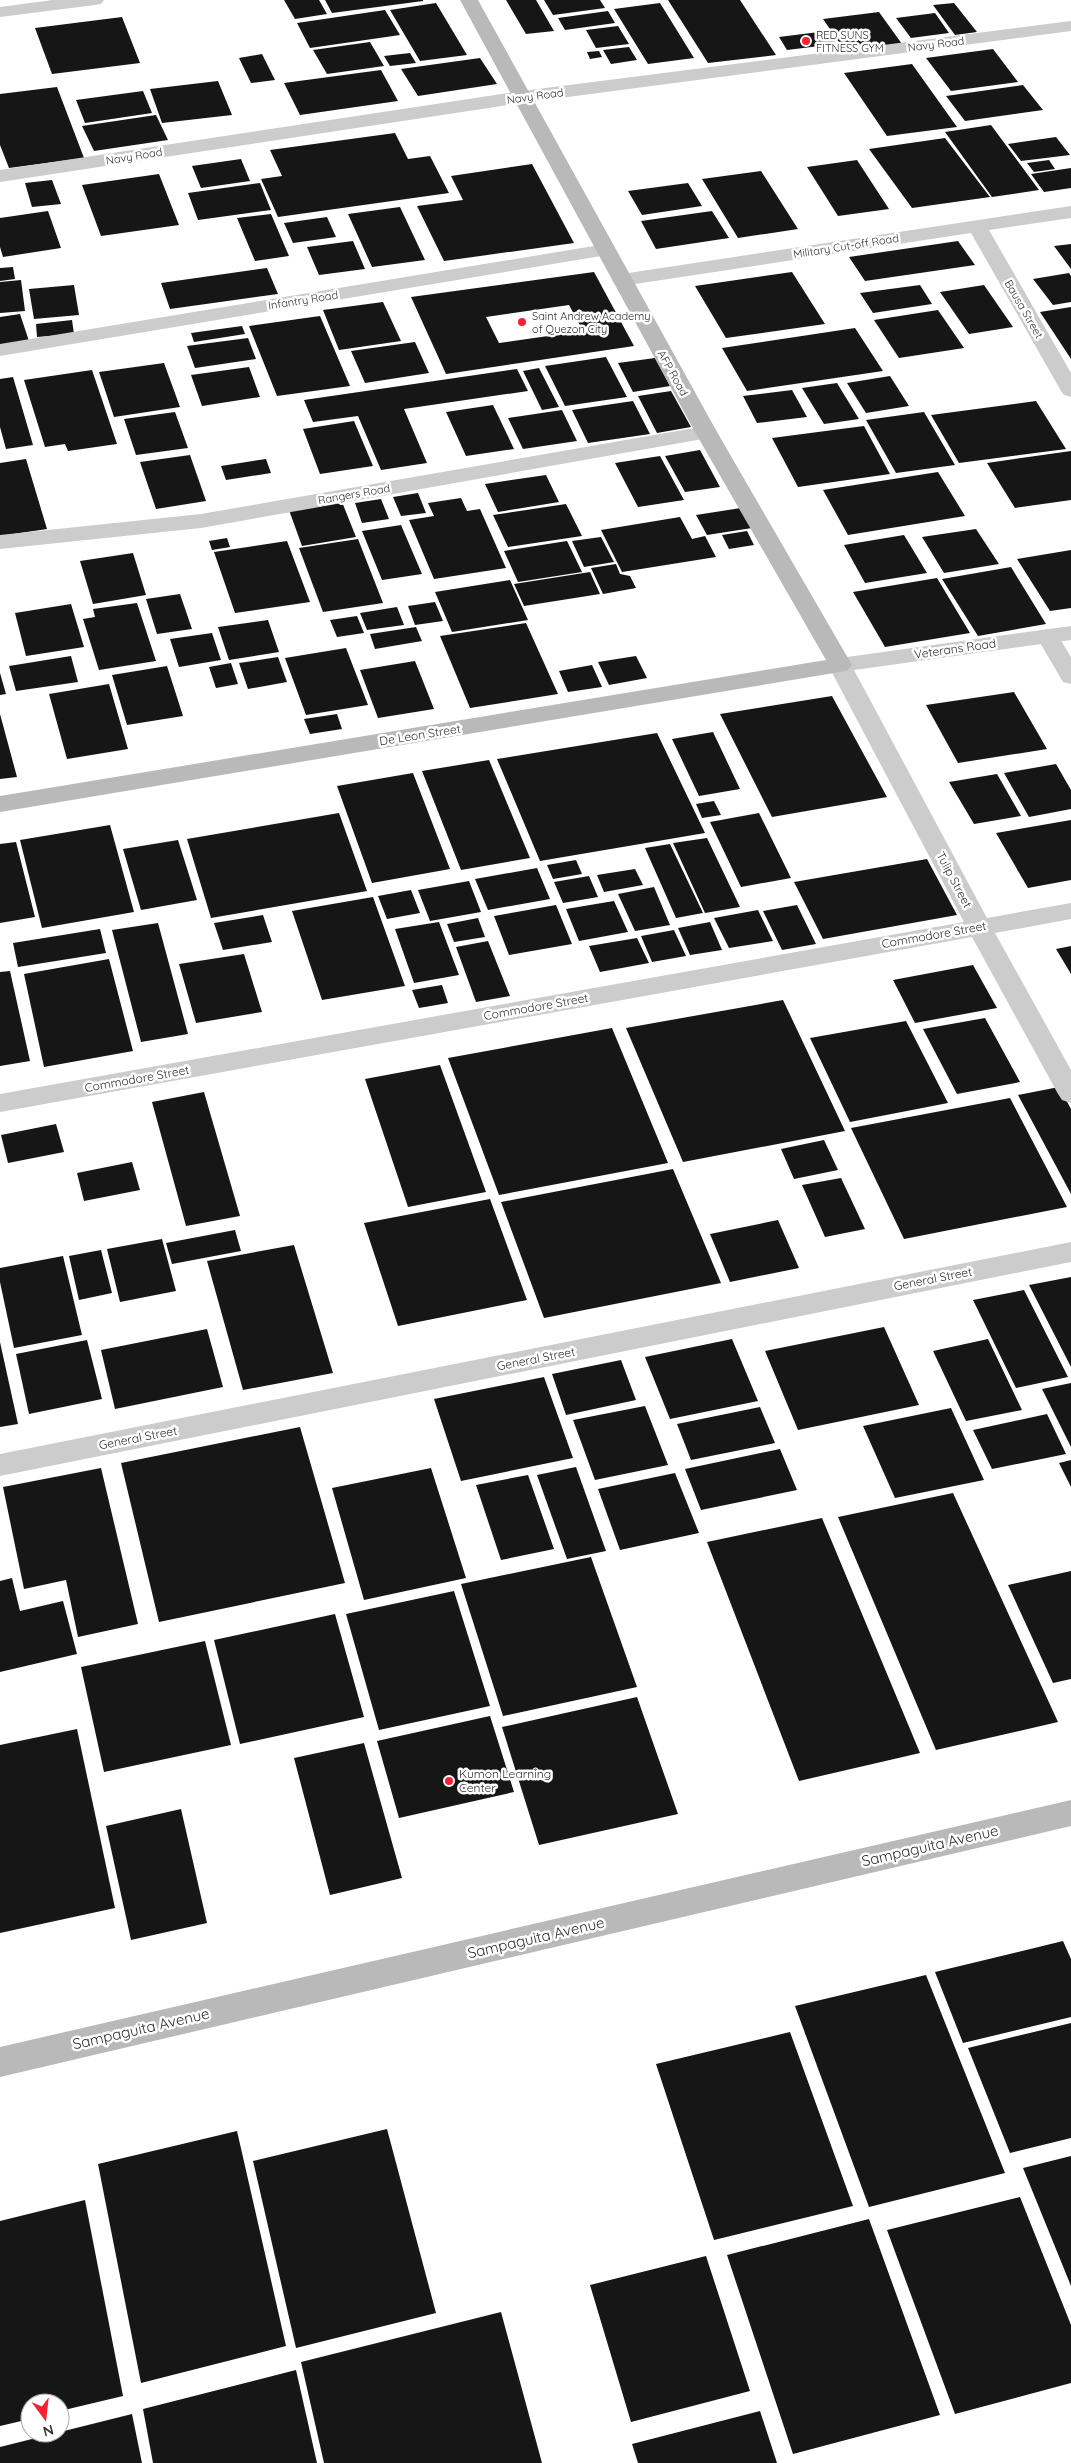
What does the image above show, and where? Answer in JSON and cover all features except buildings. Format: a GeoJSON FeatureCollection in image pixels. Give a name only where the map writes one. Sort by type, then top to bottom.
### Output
{"type":"FeatureCollection","features":[{"type":"Feature","properties":{"kind":"street"},"geometry":{"type":"LineString","coordinates":[[0,12],[95,0]]}},
{"type":"Feature","properties":{"kind":"street","name":"AFP Road"},"geometry":{"type":"LineString","coordinates":[[469,0],[706,432],[840,665]]}},
{"type":"Feature","properties":{"kind":"street","name":"Navy Road"},"geometry":{"type":"LineString","coordinates":[[0,176],[522,97],[1071,26]]}},
{"type":"Feature","properties":{"kind":"street","name":"Military Cut-off Road"},"geometry":{"type":"LineString","coordinates":[[622,280],[1071,212]]}},
{"type":"Feature","properties":{"kind":"street","name":"Bausa Street"},"geometry":{"type":"LineString","coordinates":[[977,226],[1071,391]]}},
{"type":"Feature","properties":{"kind":"street","name":"Infantry Road"},"geometry":{"type":"LineString","coordinates":[[0,350],[606,250]]}},
{"type":"Feature","properties":{"kind":"street","name":"Rangers Road"},"geometry":{"type":"LineString","coordinates":[[0,542],[201,521],[706,432]]}},
{"type":"Feature","properties":{"kind":"street","name":"Veterans Road"},"geometry":{"type":"LineString","coordinates":[[840,665],[1071,633]]}},
{"type":"Feature","properties":{"kind":"street"},"geometry":{"type":"LineString","coordinates":[[1047,636],[1071,677]]}},
{"type":"Feature","properties":{"kind":"street","name":"De Leon Street"},"geometry":{"type":"LineString","coordinates":[[0,804],[840,665]]}},
{"type":"Feature","properties":{"kind":"street","name":"Tulip Street"},"geometry":{"type":"LineString","coordinates":[[840,665],[979,927],[1071,1094]]}},
{"type":"Feature","properties":{"kind":"street","name":"Commodore Street"},"geometry":{"type":"LineString","coordinates":[[0,1103],[1071,911]]}},
{"type":"Feature","properties":{"kind":"street","name":"General Street"},"geometry":{"type":"LineString","coordinates":[[0,1465],[1071,1252]]}},
{"type":"Feature","properties":{"kind":"street","name":"Sampaguita Avenue"},"geometry":{"type":"LineString","coordinates":[[0,2062],[1071,1814]]}},
{"type":"Feature","properties":{"kind":"place","name":"RED SUNS FITNESS GYM"},"geometry":{"type":"Point","coordinates":[806,41]}},
{"type":"Feature","properties":{"kind":"place","name":"Saint Andrew Academy of Quezon City"},"geometry":{"type":"Point","coordinates":[522,322]}},
{"type":"Feature","properties":{"kind":"place","name":"Kumon Learning Center"},"geometry":{"type":"Point","coordinates":[449,1781]}}]}
